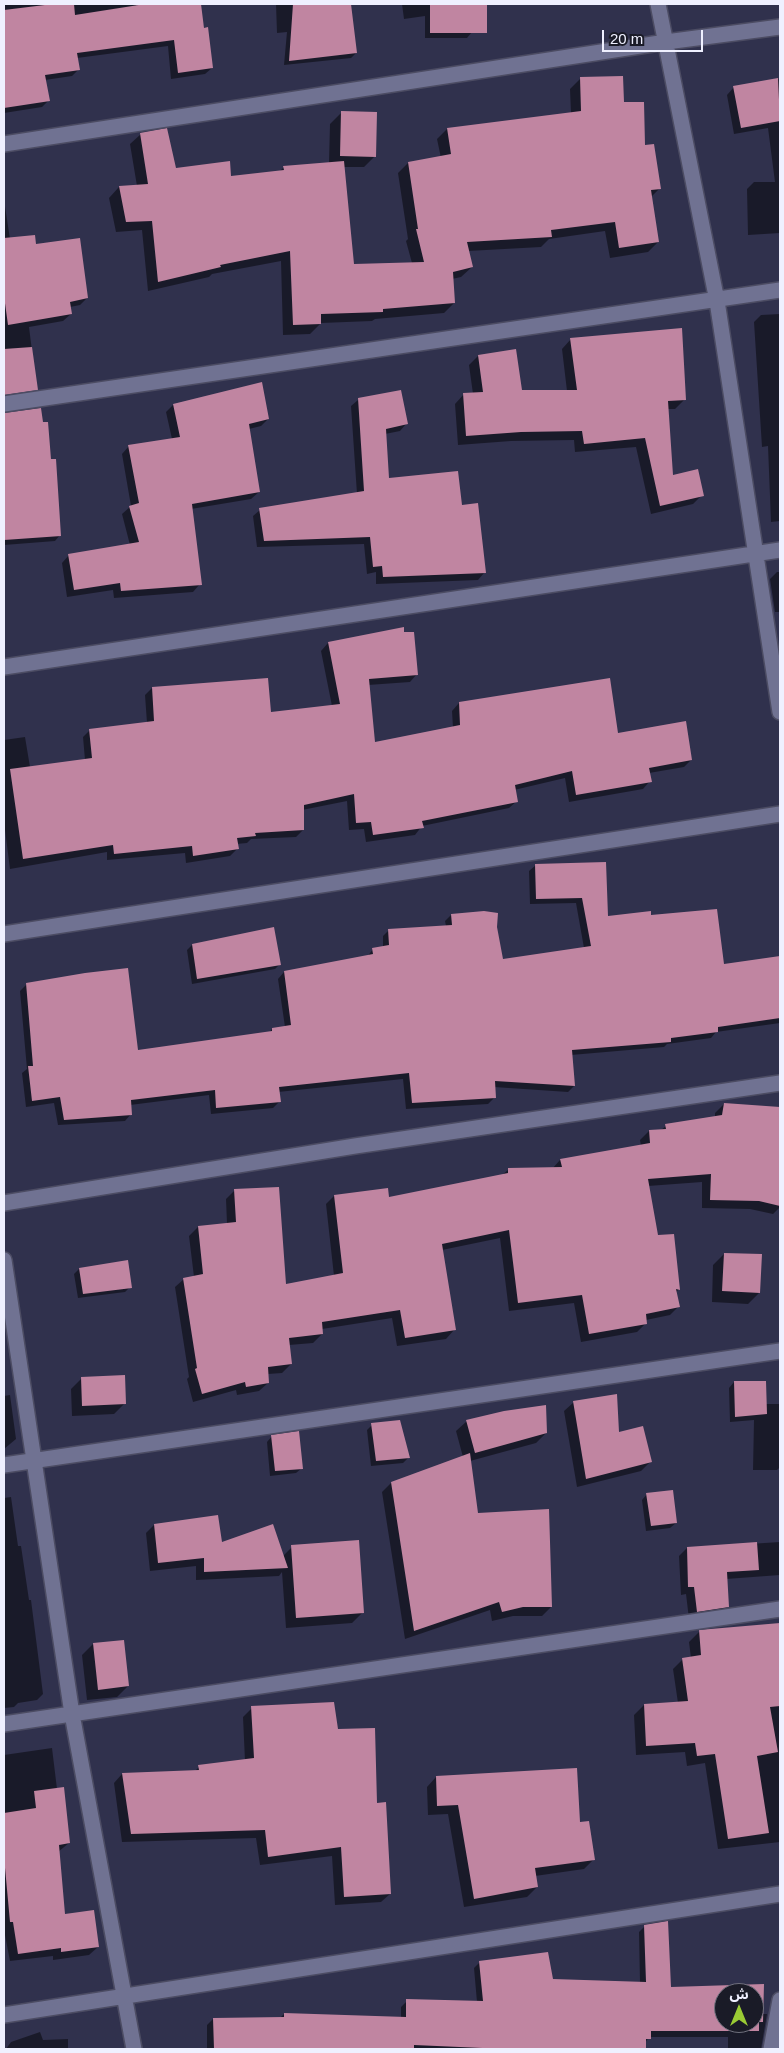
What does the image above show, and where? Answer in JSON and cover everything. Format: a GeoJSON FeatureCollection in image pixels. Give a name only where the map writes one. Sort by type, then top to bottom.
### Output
{"type":"FeatureCollection","features":[{"type":"Feature","properties":{"kind":"street"},"geometry":{"type":"LineString","coordinates":[[658,4],[717,301],[780,712]]}},
{"type":"Feature","properties":{"kind":"street"},"geometry":{"type":"LineString","coordinates":[[4,144],[666,42],[780,27]]}},
{"type":"Feature","properties":{"kind":"street"},"geometry":{"type":"LineString","coordinates":[[4,404],[717,301],[780,290]]}},
{"type":"Feature","properties":{"kind":"street"},"geometry":{"type":"LineString","coordinates":[[4,667],[780,550]]}},
{"type":"Feature","properties":{"kind":"street"},"geometry":{"type":"LineString","coordinates":[[4,934],[780,814]]}},
{"type":"Feature","properties":{"kind":"street"},"geometry":{"type":"LineString","coordinates":[[4,1203],[355,1146],[780,1083]]}},
{"type":"Feature","properties":{"kind":"street"},"geometry":{"type":"LineString","coordinates":[[4,1260],[72,1714],[134,2049]]}},
{"type":"Feature","properties":{"kind":"street"},"geometry":{"type":"LineString","coordinates":[[4,1465],[780,1351]]}},
{"type":"Feature","properties":{"kind":"street"},"geometry":{"type":"LineString","coordinates":[[4,1724],[780,1609]]}},
{"type":"Feature","properties":{"kind":"street"},"geometry":{"type":"LineString","coordinates":[[4,2014],[780,1894]]}},
{"type":"Feature","properties":{"kind":"street"},"geometry":{"type":"LineString","coordinates":[[770,2049],[780,2000]]}},
{"type":"Feature","properties":{"kind":"building"},"geometry":{"type":"Polygon","coordinates":[[[53,4],[74,4],[75,15],[145,4],[201,4],[204,28],[208,27],[213,68],[178,73],[174,40],[77,53],[80,70],[45,75],[50,101],[4,108],[4,10],[53,4]]]}},
{"type":"Feature","properties":{"kind":"building"},"geometry":{"type":"Polygon","coordinates":[[[293,4],[351,4],[357,53],[289,61],[293,4]]]}},
{"type":"Feature","properties":{"kind":"building"},"geometry":{"type":"Polygon","coordinates":[[[430,4],[487,4],[487,33],[430,33],[430,4]]]}},
{"type":"Feature","properties":{"kind":"building"},"geometry":{"type":"Polygon","coordinates":[[[623,76],[624,102],[644,102],[645,145],[654,144],[661,189],[651,190],[659,242],[619,248],[615,222],[551,230],[552,237],[467,242],[473,267],[453,272],[455,303],[383,309],[383,312],[321,314],[321,324],[293,325],[290,251],[220,265],[221,267],[158,282],[152,221],[126,222],[119,186],[148,184],[140,133],[167,128],[176,168],[230,161],[231,176],[284,170],[283,166],[344,161],[354,264],[424,262],[416,229],[418,229],[408,162],[451,154],[447,128],[581,111],[580,77],[623,76]]]}},
{"type":"Feature","properties":{"kind":"building"},"geometry":{"type":"Polygon","coordinates":[[[778,78],[780,121],[741,128],[733,86],[778,78]]]}},
{"type":"Feature","properties":{"kind":"building"},"geometry":{"type":"Polygon","coordinates":[[[341,111],[377,112],[376,157],[340,156],[341,111]]]}},
{"type":"Feature","properties":{"kind":"building"},"geometry":{"type":"Polygon","coordinates":[[[35,235],[36,244],[80,238],[88,298],[70,302],[72,314],[8,325],[4,296],[4,238],[35,235]]]}},
{"type":"Feature","properties":{"kind":"building"},"geometry":{"type":"Polygon","coordinates":[[[682,328],[686,400],[668,401],[673,475],[698,469],[704,496],[660,506],[645,438],[584,444],[582,431],[521,432],[466,436],[463,393],[483,392],[478,355],[516,349],[522,390],[577,390],[570,338],[682,328]]]}},
{"type":"Feature","properties":{"kind":"building"},"geometry":{"type":"Polygon","coordinates":[[[32,347],[38,390],[4,395],[4,349],[32,347]]]}},
{"type":"Feature","properties":{"kind":"building"},"geometry":{"type":"Polygon","coordinates":[[[262,382],[269,419],[249,424],[260,492],[192,504],[202,585],[121,591],[120,583],[74,590],[68,554],[139,542],[129,506],[139,503],[128,445],[180,437],[173,404],[262,382]]]}},
{"type":"Feature","properties":{"kind":"building"},"geometry":{"type":"Polygon","coordinates":[[[401,390],[408,424],[386,429],[389,478],[458,471],[462,505],[478,503],[486,573],[383,577],[382,566],[373,567],[370,537],[264,541],[259,508],[364,491],[358,398],[401,390]]]}},
{"type":"Feature","properties":{"kind":"building"},"geometry":{"type":"Polygon","coordinates":[[[41,408],[43,422],[48,422],[51,459],[56,459],[61,536],[4,540],[4,413],[41,408]]]}},
{"type":"Feature","properties":{"kind":"building"},"geometry":{"type":"Polygon","coordinates":[[[404,627],[404,632],[414,632],[418,675],[369,679],[375,742],[460,725],[459,702],[610,678],[618,733],[686,721],[692,760],[649,768],[652,782],[576,795],[572,771],[515,785],[518,802],[422,821],[424,828],[373,835],[371,822],[356,823],[354,794],[304,805],[304,830],[255,833],[256,836],[237,838],[239,849],[193,856],[192,846],[114,854],[113,845],[23,859],[10,769],[92,758],[89,729],[154,721],[152,687],[268,678],[271,712],[340,704],[328,642],[404,627]]]}},
{"type":"Feature","properties":{"kind":"building"},"geometry":{"type":"Polygon","coordinates":[[[606,862],[608,916],[651,911],[651,915],[717,909],[724,964],[780,956],[780,1018],[718,1027],[718,1032],[671,1038],[671,1042],[572,1050],[575,1086],[495,1081],[496,1098],[412,1103],[409,1073],[279,1087],[281,1102],[216,1108],[215,1090],[131,1100],[132,1115],[64,1120],[60,1097],[32,1101],[28,1066],[33,1066],[26,983],[128,968],[138,1050],[272,1031],[272,1028],[291,1025],[284,971],[373,954],[372,948],[389,945],[388,929],[452,925],[451,914],[484,911],[498,913],[497,927],[503,959],[591,946],[582,898],[536,899],[535,864],[606,862]]]}},
{"type":"Feature","properties":{"kind":"building"},"geometry":{"type":"Polygon","coordinates":[[[274,927],[281,965],[197,979],[192,944],[274,927]]]}},
{"type":"Feature","properties":{"kind":"building"},"geometry":{"type":"Polygon","coordinates":[[[724,1103],[780,1107],[780,1206],[759,1201],[710,1200],[711,1174],[648,1179],[658,1235],[674,1234],[680,1290],[676,1289],[680,1307],[646,1314],[647,1324],[589,1334],[582,1295],[518,1303],[509,1230],[442,1244],[456,1330],[405,1338],[400,1310],[322,1322],[323,1334],[289,1338],[292,1364],[268,1367],[269,1383],[246,1387],[245,1382],[202,1394],[195,1369],[197,1368],[183,1278],[203,1274],[198,1226],[236,1222],[234,1189],[279,1187],[286,1284],[343,1273],[334,1195],[388,1188],[389,1197],[508,1173],[508,1168],[562,1167],[560,1159],[650,1143],[649,1130],[666,1129],[665,1124],[722,1115],[724,1103]]]}},
{"type":"Feature","properties":{"kind":"building"},"geometry":{"type":"Polygon","coordinates":[[[724,1253],[762,1254],[760,1293],[722,1291],[724,1253]]]}},
{"type":"Feature","properties":{"kind":"building"},"geometry":{"type":"Polygon","coordinates":[[[128,1260],[132,1288],[83,1294],[79,1268],[128,1260]]]}},
{"type":"Feature","properties":{"kind":"building"},"geometry":{"type":"Polygon","coordinates":[[[125,1375],[126,1404],[82,1406],[81,1377],[125,1375]]]}},
{"type":"Feature","properties":{"kind":"building"},"geometry":{"type":"Polygon","coordinates":[[[734,1381],[766,1381],[767,1414],[735,1417],[734,1381]]]}},
{"type":"Feature","properties":{"kind":"building"},"geometry":{"type":"Polygon","coordinates":[[[617,1394],[619,1432],[643,1426],[652,1462],[586,1479],[573,1401],[617,1394]]]}},
{"type":"Feature","properties":{"kind":"building"},"geometry":{"type":"Polygon","coordinates":[[[546,1405],[547,1433],[475,1453],[466,1420],[504,1411],[546,1405]]]}},
{"type":"Feature","properties":{"kind":"building"},"geometry":{"type":"Polygon","coordinates":[[[400,1420],[410,1458],[376,1461],[371,1423],[400,1420]]]}},
{"type":"Feature","properties":{"kind":"building"},"geometry":{"type":"Polygon","coordinates":[[[299,1431],[303,1469],[275,1471],[271,1435],[299,1431]]]}},
{"type":"Feature","properties":{"kind":"building"},"geometry":{"type":"Polygon","coordinates":[[[470,1453],[478,1513],[549,1509],[552,1607],[523,1607],[502,1612],[499,1602],[414,1631],[391,1482],[470,1453]]]}},
{"type":"Feature","properties":{"kind":"building"},"geometry":{"type":"Polygon","coordinates":[[[673,1490],[677,1523],[651,1526],[646,1493],[673,1490]]]}},
{"type":"Feature","properties":{"kind":"building"},"geometry":{"type":"Polygon","coordinates":[[[218,1515],[222,1542],[273,1524],[288,1568],[204,1572],[204,1558],[158,1563],[154,1524],[218,1515]]]}},
{"type":"Feature","properties":{"kind":"building"},"geometry":{"type":"Polygon","coordinates":[[[359,1540],[364,1613],[296,1618],[291,1545],[359,1540]]]}},
{"type":"Feature","properties":{"kind":"building"},"geometry":{"type":"Polygon","coordinates":[[[757,1542],[759,1570],[727,1572],[729,1607],[697,1612],[694,1587],[688,1587],[687,1547],[757,1542]]]}},
{"type":"Feature","properties":{"kind":"building"},"geometry":{"type":"Polygon","coordinates":[[[780,1623],[780,1706],[770,1707],[778,1752],[757,1756],[769,1833],[728,1839],[715,1754],[697,1756],[695,1743],[646,1746],[644,1704],[688,1701],[682,1658],[701,1655],[699,1630],[780,1623]]]}},
{"type":"Feature","properties":{"kind":"building"},"geometry":{"type":"Polygon","coordinates":[[[124,1640],[129,1686],[98,1690],[93,1643],[124,1640]]]}},
{"type":"Feature","properties":{"kind":"building"},"geometry":{"type":"Polygon","coordinates":[[[334,1702],[338,1729],[375,1728],[377,1803],[386,1802],[391,1894],[344,1897],[341,1847],[268,1857],[265,1830],[131,1834],[122,1773],[199,1770],[198,1765],[254,1758],[251,1706],[334,1702]]]}},
{"type":"Feature","properties":{"kind":"building"},"geometry":{"type":"Polygon","coordinates":[[[577,1768],[580,1822],[589,1821],[595,1860],[535,1868],[538,1887],[474,1899],[458,1805],[437,1806],[436,1776],[577,1768]]]}},
{"type":"Feature","properties":{"kind":"building"},"geometry":{"type":"Polygon","coordinates":[[[64,1787],[70,1843],[59,1845],[65,1914],[94,1910],[99,1947],[61,1952],[61,1948],[18,1954],[13,1922],[10,1922],[4,1857],[4,1813],[36,1808],[34,1791],[64,1787]]]}},
{"type":"Feature","properties":{"kind":"building"},"geometry":{"type":"Polygon","coordinates":[[[668,1921],[671,1987],[714,1986],[714,2031],[651,2031],[651,2039],[646,2039],[646,2049],[505,2049],[414,2045],[414,2049],[214,2049],[213,2018],[284,2017],[284,2013],[406,2017],[406,1999],[483,2001],[479,1961],[548,1952],[553,1979],[646,1982],[644,1925],[668,1921]]]}}]}
